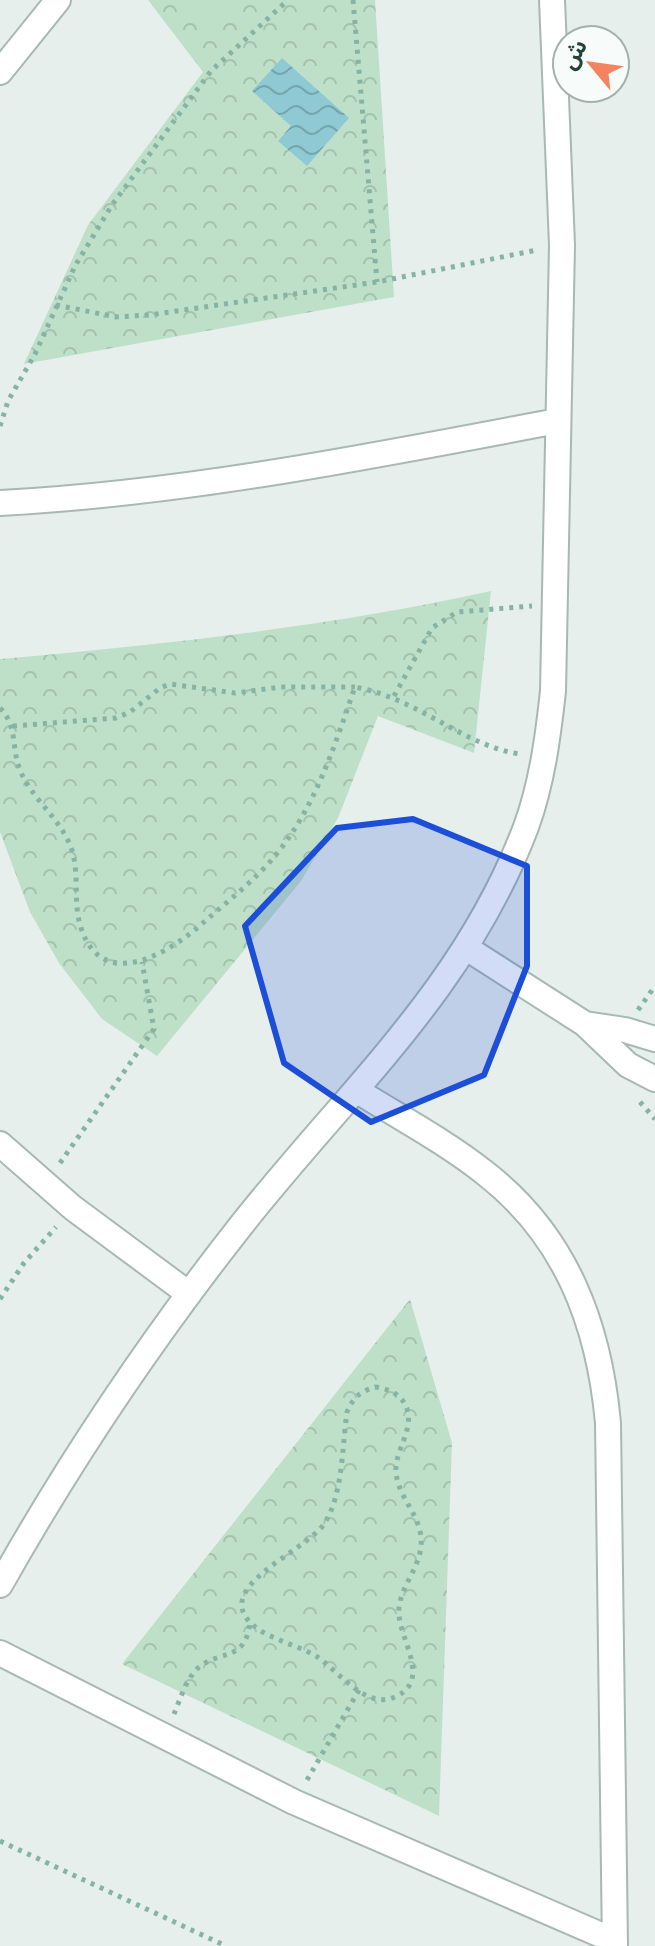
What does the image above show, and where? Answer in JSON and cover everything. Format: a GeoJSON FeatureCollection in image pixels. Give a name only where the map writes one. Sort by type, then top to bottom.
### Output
{"type":"FeatureCollection","features":[{"type":"Feature","properties":{"kind":"street"},"geometry":{"type":"LineString","coordinates":[[0,72],[58,0]]}},
{"type":"Feature","properties":{"kind":"street"},"geometry":{"type":"LineString","coordinates":[[0,1585],[73,1462],[189,1294],[298,1156],[433,998],[468,949],[500,888],[527,824],[545,757],[553,691],[562,245],[552,0]]}},
{"type":"Feature","properties":{"kind":"street"},"geometry":{"type":"LineString","coordinates":[[0,503],[135,492],[256,476],[557,421]]}},
{"type":"Feature","properties":{"kind":"street"},"geometry":{"type":"LineString","coordinates":[[468,949],[585,1024],[628,1065],[655,1079]]}},
{"type":"Feature","properties":{"kind":"street"},"geometry":{"type":"LineString","coordinates":[[585,1024],[648,1032]]}},
{"type":"Feature","properties":{"kind":"street"},"geometry":{"type":"LineString","coordinates":[[628,1065],[624,1051],[648,1032]]}},
{"type":"Feature","properties":{"kind":"street"},"geometry":{"type":"LineString","coordinates":[[0,1653],[294,1802],[615,1944],[608,1423],[600,1361],[589,1317],[556,1250],[518,1202],[485,1172],[356,1090]]}},
{"type":"Feature","properties":{"kind":"street"},"geometry":{"type":"LineString","coordinates":[[0,1144],[73,1208],[189,1294]]}},
{"type":"Feature","properties":{"kind":"path"},"geometry":{"type":"LineString","coordinates":[[0,426],[8,401],[91,237],[211,71],[288,0]]}},
{"type":"Feature","properties":{"kind":"path"},"geometry":{"type":"LineString","coordinates":[[353,0],[377,282]]}},
{"type":"Feature","properties":{"kind":"path"},"geometry":{"type":"LineString","coordinates":[[56,305],[116,317],[149,315],[377,282],[562,245]]}},
{"type":"Feature","properties":{"kind":"path"},"geometry":{"type":"LineString","coordinates":[[394,696],[432,628],[457,612],[554,605]]}},
{"type":"Feature","properties":{"kind":"path"},"geometry":{"type":"LineString","coordinates":[[13,726],[116,718],[170,684],[235,693],[281,687],[355,687],[394,696],[495,751],[545,757]]}},
{"type":"Feature","properties":{"kind":"path"},"geometry":{"type":"LineString","coordinates":[[0,708],[13,726],[20,771],[52,811],[72,848],[77,869],[78,915],[88,942],[112,961],[142,962],[189,936],[255,877],[282,847],[318,788],[355,687]]}},
{"type":"Feature","properties":{"kind":"path"},"geometry":{"type":"LineString","coordinates":[[46,1183],[154,1029],[142,962]]}},
{"type":"Feature","properties":{"kind":"path"},"geometry":{"type":"LineString","coordinates":[[0,1299],[24,1263],[73,1208]]}},
{"type":"Feature","properties":{"kind":"path"},"geometry":{"type":"LineString","coordinates":[[375,1387],[388,1389],[399,1396],[409,1420],[396,1471],[399,1488],[420,1530],[418,1561],[399,1607],[398,1625],[414,1670],[410,1685],[399,1695],[386,1700],[371,1698],[320,1659],[260,1630],[250,1621],[244,1608],[244,1594],[249,1583],[303,1547],[325,1523],[335,1492],[352,1400],[362,1391],[375,1387]]}},
{"type":"Feature","properties":{"kind":"path"},"geometry":{"type":"LineString","coordinates":[[164,1737],[191,1676],[206,1663],[234,1654],[246,1639],[250,1621]]}},
{"type":"Feature","properties":{"kind":"path"},"geometry":{"type":"LineString","coordinates":[[294,1802],[359,1690]]}},
{"type":"Feature","properties":{"kind":"path"},"geometry":{"type":"LineString","coordinates":[[0,1841],[226,1946]]}},
{"type":"Feature","properties":{"kind":"highlighted area"},"geometry":{"type":"Polygon","coordinates":[[[413,819],[527,866],[527,966],[484,1075],[371,1122],[284,1063],[245,926],[337,828],[413,819]]]}},
{"type":"Feature","properties":{"kind":"green space"},"geometry":{"type":"Polygon","coordinates":[[[148,0],[375,0],[394,297],[24,364],[88,225],[203,72],[148,0]]]}},
{"type":"Feature","properties":{"kind":"green space"},"geometry":{"type":"Polygon","coordinates":[[[186,0],[242,0],[216,28],[186,0]]]}},
{"type":"Feature","properties":{"kind":"green space"},"geometry":{"type":"Polygon","coordinates":[[[491,591],[474,753],[378,716],[338,818],[301,881],[157,1056],[102,1019],[59,963],[30,912],[0,832],[0,659],[308,624],[491,591]]]}},
{"type":"Feature","properties":{"kind":"green space"},"geometry":{"type":"Polygon","coordinates":[[[410,1299],[452,1443],[439,1816],[122,1664],[410,1299]]]}},
{"type":"Feature","properties":{"kind":"water"},"geometry":{"type":"Polygon","coordinates":[[[282,58],[349,118],[307,166],[278,141],[291,126],[252,91],[282,58]]]}}]}
